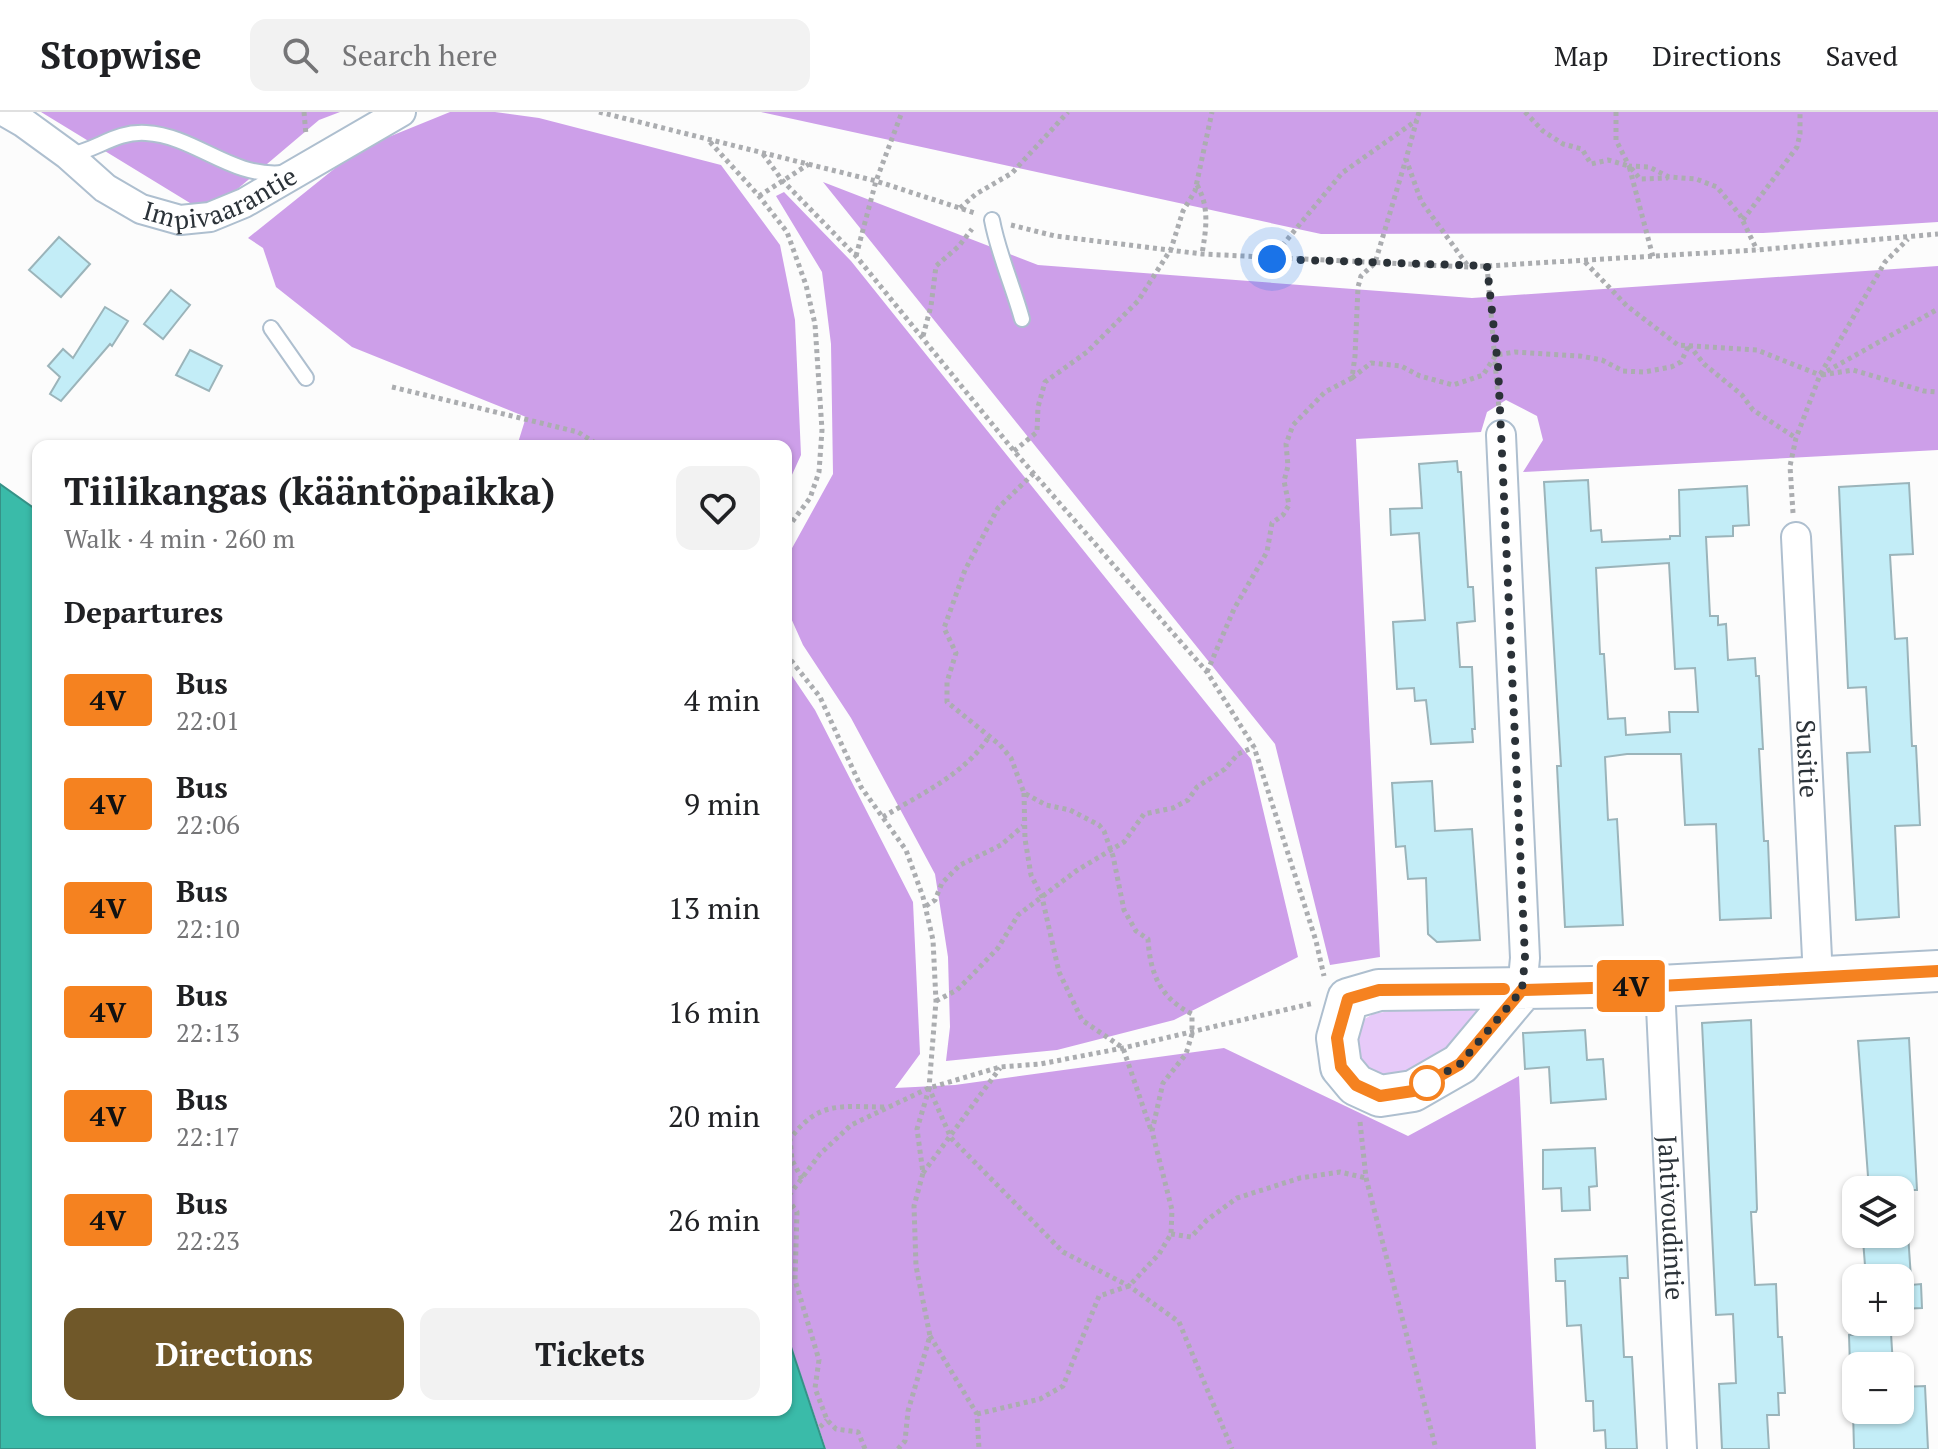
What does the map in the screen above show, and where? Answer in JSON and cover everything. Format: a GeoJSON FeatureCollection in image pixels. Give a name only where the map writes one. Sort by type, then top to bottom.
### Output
{"type":"FeatureCollection","features":[{"type":"Feature","properties":{"kind":"street","name":"Impivaarantie"},"geometry":{"type":"LineString","coordinates":[[5,112],[68,155],[105,188],[141,209],[180,220],[210,217],[244,203],[401,112]]}},
{"type":"Feature","properties":{"kind":"street"},"geometry":{"type":"LineString","coordinates":[[1501,435],[1523,897],[1525,958],[1522,990],[1460,1064],[1413,1091],[1380,1096],[1356,1085],[1341,1067],[1337,1038],[1339,999],[1379,990],[1522,990],[1660,986],[1938,971]]}},
{"type":"Feature","properties":{"kind":"street","name":"Susitie"},"geometry":{"type":"LineString","coordinates":[[1796,537],[1818,978]]}},
{"type":"Feature","properties":{"kind":"street","name":"Jahtivoudintie"},"geometry":{"type":"LineString","coordinates":[[1660,986],[1682,1449]]}},
{"type":"Feature","properties":{"kind":"lane"},"geometry":{"type":"LineString","coordinates":[[68,155],[80,153],[117,135],[147,133],[185,143],[243,170],[263,175],[298,171]]}},
{"type":"Feature","properties":{"kind":"lane"},"geometry":{"type":"LineString","coordinates":[[992,220],[1022,319]]}},
{"type":"Feature","properties":{"kind":"lane"},"geometry":{"type":"LineString","coordinates":[[271,328],[306,378]]}},
{"type":"Feature","properties":{"kind":"path"},"geometry":{"type":"LineString","coordinates":[[602,112],[809,164],[759,196]]}},
{"type":"Feature","properties":{"kind":"path"},"geometry":{"type":"LineString","coordinates":[[856,256],[876,181],[902,112]]}},
{"type":"Feature","properties":{"kind":"path"},"geometry":{"type":"LineString","coordinates":[[960,208],[976,194],[1012,173],[1068,112]]}},
{"type":"Feature","properties":{"kind":"path"},"geometry":{"type":"LineString","coordinates":[[1014,451],[1037,432],[1038,407],[1045,382],[1087,352],[1138,301],[1171,249],[1183,211],[1195,191],[1212,112]]}},
{"type":"Feature","properties":{"kind":"path"},"geometry":{"type":"LineString","coordinates":[[1352,378],[1358,287],[1361,276],[1375,263],[1419,112]]}},
{"type":"Feature","properties":{"kind":"path"},"geometry":{"type":"LineString","coordinates":[[1525,112],[1543,131],[1563,144],[1582,149],[1591,164],[1608,160],[1649,167],[1669,177]]}},
{"type":"Feature","properties":{"kind":"path"},"geometry":{"type":"LineString","coordinates":[[1616,112],[1616,140],[1629,166],[1653,257]]}},
{"type":"Feature","properties":{"kind":"path"},"geometry":{"type":"LineString","coordinates":[[1743,220],[1797,147],[1800,112]]}},
{"type":"Feature","properties":{"kind":"path"},"geometry":{"type":"LineString","coordinates":[[1272,259],[1342,173],[1417,120]]}},
{"type":"Feature","properties":{"kind":"path"},"geometry":{"type":"LineString","coordinates":[[708,140],[787,232],[806,285],[815,324],[822,430],[819,472],[810,498],[792,522]]}},
{"type":"Feature","properties":{"kind":"path"},"geometry":{"type":"LineString","coordinates":[[763,154],[782,180],[856,256],[1014,451],[1207,672],[1254,747],[1316,941],[1339,999],[1261,1014],[1192,1034],[1123,1048],[1040,1064],[1000,1067],[929,1088],[851,1125],[820,1154],[792,1192]]}},
{"type":"Feature","properties":{"kind":"path"},"geometry":{"type":"LineString","coordinates":[[1406,159],[1421,201],[1469,267]]}},
{"type":"Feature","properties":{"kind":"path"},"geometry":{"type":"LineString","coordinates":[[1629,166],[1640,179],[1696,179],[1717,187],[1743,220],[1757,250]]}},
{"type":"Feature","properties":{"kind":"path"},"geometry":{"type":"LineString","coordinates":[[1196,184],[1203,195],[1208,221],[1202,254]]}},
{"type":"Feature","properties":{"kind":"path"},"geometry":{"type":"LineString","coordinates":[[923,336],[936,266],[972,232],[972,212]]}},
{"type":"Feature","properties":{"kind":"path"},"geometry":{"type":"LineString","coordinates":[[1171,249],[1272,259],[1469,267],[1757,250],[1938,234]]}},
{"type":"Feature","properties":{"kind":"path"},"geometry":{"type":"LineString","coordinates":[[1796,537],[1789,490],[1796,438],[1820,375],[1885,262],[1909,238]]}},
{"type":"Feature","properties":{"kind":"path"},"geometry":{"type":"LineString","coordinates":[[1585,262],[1627,306],[1678,345],[1757,350],[1820,375],[1853,370],[1924,391],[1938,392]]}},
{"type":"Feature","properties":{"kind":"path"},"geometry":{"type":"LineString","coordinates":[[1487,266],[1501,435]]}},
{"type":"Feature","properties":{"kind":"path"},"geometry":{"type":"LineString","coordinates":[[1820,375],[1938,309]]}},
{"type":"Feature","properties":{"kind":"path"},"geometry":{"type":"LineString","coordinates":[[1207,672],[1234,609],[1267,552],[1272,523],[1283,515],[1289,505],[1284,481],[1288,466],[1286,444],[1293,425],[1325,392],[1352,378],[1371,363],[1401,366],[1420,376],[1453,385],[1483,375],[1496,355],[1515,352],[1580,356],[1602,360],[1623,371],[1644,372],[1681,362],[1689,345]]}},
{"type":"Feature","properties":{"kind":"path"},"geometry":{"type":"LineString","coordinates":[[1689,345],[1704,364],[1742,395],[1753,410],[1796,438]]}},
{"type":"Feature","properties":{"kind":"path"},"geometry":{"type":"LineString","coordinates":[[392,387],[578,432],[591,440]]}},
{"type":"Feature","properties":{"kind":"path"},"geometry":{"type":"LineString","coordinates":[[977,1414],[1040,1399],[1063,1386],[1099,1296],[1129,1286],[1159,1254],[1171,1234],[1172,1210],[1152,1131],[1123,1048],[1082,1020],[1059,972],[1042,897],[1031,875],[1024,826],[1024,793],[1011,758],[1000,745],[947,702],[950,669],[956,653],[946,635],[945,621],[965,570],[998,508],[1034,473]]}},
{"type":"Feature","properties":{"kind":"path"},"geometry":{"type":"LineString","coordinates":[[792,662],[820,697],[861,787],[906,850],[925,906],[933,940],[936,1001],[929,1088],[917,1129],[923,1173],[914,1206],[916,1266],[930,1336],[977,1414],[979,1449]]}},
{"type":"Feature","properties":{"kind":"path"},"geometry":{"type":"LineString","coordinates":[[883,817],[956,772],[977,755],[988,738]]}},
{"type":"Feature","properties":{"kind":"path"},"geometry":{"type":"LineString","coordinates":[[936,1001],[957,990],[973,974],[998,948],[1012,922],[1076,871],[1124,842],[1144,814],[1173,808],[1188,800],[1197,787],[1225,769],[1238,754],[1254,747]]}},
{"type":"Feature","properties":{"kind":"path"},"geometry":{"type":"LineString","coordinates":[[1024,793],[1046,805],[1070,810],[1099,825],[1104,831],[1124,910],[1136,931],[1148,939],[1149,962],[1163,994],[1179,1008],[1192,1014],[1192,1034],[1186,1054],[1163,1083],[1152,1131]]}},
{"type":"Feature","properties":{"kind":"path"},"geometry":{"type":"LineString","coordinates":[[925,906],[935,900],[942,883],[960,865],[977,854],[1001,845],[1024,826]]}},
{"type":"Feature","properties":{"kind":"path"},"geometry":{"type":"LineString","coordinates":[[923,1173],[1000,1067]]}},
{"type":"Feature","properties":{"kind":"path"},"geometry":{"type":"LineString","coordinates":[[1356,1085],[1366,1178],[1436,1449]]}},
{"type":"Feature","properties":{"kind":"path"},"geometry":{"type":"LineString","coordinates":[[929,1088],[951,1138],[1063,1252],[1129,1286],[1179,1322],[1232,1449]]}},
{"type":"Feature","properties":{"kind":"path"},"geometry":{"type":"LineString","coordinates":[[792,1136],[804,1120],[828,1107],[887,1107]]}},
{"type":"Feature","properties":{"kind":"path"},"geometry":{"type":"LineString","coordinates":[[792,1160],[802,1179]]}},
{"type":"Feature","properties":{"kind":"path"},"geometry":{"type":"LineString","coordinates":[[1171,1234],[1191,1237],[1207,1220],[1237,1198],[1300,1178],[1340,1172],[1366,1178]]}},
{"type":"Feature","properties":{"kind":"path"},"geometry":{"type":"LineString","coordinates":[[792,1205],[797,1212],[795,1280],[819,1360],[815,1388],[827,1420],[836,1429],[858,1432],[865,1449]]}},
{"type":"Feature","properties":{"kind":"path"},"geometry":{"type":"LineString","coordinates":[[898,1449],[905,1441],[908,1411],[930,1336]]}},
{"type":"Feature","properties":{"kind":"path"},"geometry":{"type":"LineString","coordinates":[[820,1427],[827,1420]]}},
{"type":"Feature","properties":{"kind":"shaded area"},"geometry":{"type":"Polygon","coordinates":[[[41,112],[340,112],[319,120],[208,214],[41,112]]]}},
{"type":"Feature","properties":{"kind":"shaded area"},"geometry":{"type":"Polygon","coordinates":[[[450,112],[495,112],[539,118],[721,165],[780,245],[795,320],[801,455],[792,475],[792,440],[519,440],[526,417],[352,347],[276,287],[263,248],[248,238],[359,149],[450,112]]]}},
{"type":"Feature","properties":{"kind":"shaded area"},"geometry":{"type":"Polygon","coordinates":[[[761,112],[1938,112],[1938,222],[1763,233],[1321,234],[761,112]]]}},
{"type":"Feature","properties":{"kind":"shaded area"},"geometry":{"type":"Polygon","coordinates":[[[823,182],[1038,265],[1472,298],[1938,266],[1938,450],[1523,472],[1543,440],[1537,416],[1506,400],[1487,412],[1481,432],[1356,439],[1380,957],[1330,965],[1275,744],[823,182]]]}},
{"type":"Feature","properties":{"kind":"shaded area"},"geometry":{"type":"Polygon","coordinates":[[[784,192],[851,261],[1251,759],[1298,957],[1174,1020],[1057,1050],[946,1061],[950,1027],[948,957],[935,874],[851,718],[803,645],[792,620],[792,548],[833,474],[831,344],[822,272],[776,196],[784,192]]]}},
{"type":"Feature","properties":{"kind":"shaded area"},"geometry":{"type":"Polygon","coordinates":[[[0,484],[32,507],[32,1416],[792,1416],[792,1350],[825,1449],[0,1449],[0,484]]]}},
{"type":"Feature","properties":{"kind":"shaded area"},"geometry":{"type":"Polygon","coordinates":[[[792,676],[815,710],[913,902],[920,1054],[895,1088],[955,1085],[1224,1048],[1408,1136],[1519,1076],[1536,1449],[826,1449],[792,1349],[792,676]]]}},
{"type":"Feature","properties":{"kind":"shaded area"},"geometry":{"type":"Polygon","coordinates":[[[1495,1002],[1470,1040],[1394,1082],[1363,1074],[1351,1027],[1373,1014],[1423,1005],[1495,1002]]]}},
{"type":"Feature","properties":{"kind":"building"},"geometry":{"type":"Polygon","coordinates":[[[59,237],[90,264],[61,297],[29,270],[59,237]]]}},
{"type":"Feature","properties":{"kind":"building"},"geometry":{"type":"Polygon","coordinates":[[[171,290],[190,305],[163,339],[144,324],[171,290]]]}},
{"type":"Feature","properties":{"kind":"building"},"geometry":{"type":"Polygon","coordinates":[[[105,307],[128,321],[112,346],[110,344],[61,401],[50,394],[60,377],[48,366],[63,349],[73,358],[105,307]]]}},
{"type":"Feature","properties":{"kind":"building"},"geometry":{"type":"Polygon","coordinates":[[[190,350],[222,366],[209,391],[176,375],[190,350]]]}},
{"type":"Feature","properties":{"kind":"building"},"geometry":{"type":"Polygon","coordinates":[[[1457,461],[1458,472],[1461,472],[1468,587],[1473,587],[1475,621],[1457,623],[1460,667],[1472,667],[1475,729],[1472,729],[1473,742],[1431,744],[1426,700],[1415,701],[1414,688],[1397,689],[1393,622],[1425,620],[1419,533],[1391,535],[1390,509],[1422,508],[1419,464],[1457,461]]]}},
{"type":"Feature","properties":{"kind":"building"},"geometry":{"type":"Polygon","coordinates":[[[1588,480],[1591,531],[1601,530],[1602,542],[1680,536],[1679,490],[1747,486],[1749,525],[1733,526],[1733,536],[1706,537],[1710,616],[1718,616],[1718,625],[1726,624],[1728,660],[1755,658],[1756,676],[1759,676],[1763,749],[1759,749],[1764,841],[1768,841],[1771,918],[1720,920],[1716,824],[1685,825],[1681,754],[1627,754],[1605,757],[1608,820],[1617,819],[1623,925],[1565,927],[1557,766],[1561,766],[1544,482],[1588,480]],[[1669,563],[1596,568],[1600,654],[1604,654],[1608,719],[1625,718],[1626,735],[1670,732],[1669,712],[1698,712],[1695,668],[1675,669],[1669,563]]]}},
{"type":"Feature","properties":{"kind":"building"},"geometry":{"type":"Polygon","coordinates":[[[1909,483],[1913,554],[1890,555],[1895,639],[1907,638],[1912,746],[1916,746],[1920,825],[1895,826],[1899,917],[1856,920],[1847,753],[1870,752],[1866,687],[1848,688],[1839,487],[1909,483]]]}},
{"type":"Feature","properties":{"kind":"building"},"geometry":{"type":"Polygon","coordinates":[[[1432,781],[1435,831],[1472,829],[1480,940],[1437,942],[1428,934],[1426,878],[1408,879],[1405,846],[1396,847],[1392,783],[1432,781]]]}},
{"type":"Feature","properties":{"kind":"building"},"geometry":{"type":"Polygon","coordinates":[[[1751,1020],[1757,1209],[1751,1212],[1755,1285],[1776,1284],[1785,1393],[1778,1393],[1779,1415],[1767,1415],[1769,1449],[1722,1449],[1719,1384],[1736,1383],[1733,1314],[1716,1315],[1702,1023],[1751,1020]]]}},
{"type":"Feature","properties":{"kind":"building"},"geometry":{"type":"Polygon","coordinates":[[[1585,1030],[1587,1060],[1603,1059],[1606,1099],[1551,1103],[1549,1067],[1525,1069],[1523,1033],[1585,1030]]]}},
{"type":"Feature","properties":{"kind":"building"},"geometry":{"type":"Polygon","coordinates":[[[1909,1038],[1917,1190],[1914,1190],[1914,1176],[1868,1176],[1858,1041],[1909,1038]]]}},
{"type":"Feature","properties":{"kind":"building"},"geometry":{"type":"Polygon","coordinates":[[[1595,1148],[1597,1186],[1589,1187],[1590,1210],[1562,1211],[1561,1188],[1543,1189],[1543,1150],[1595,1148]]]}},
{"type":"Feature","properties":{"kind":"building"},"geometry":{"type":"Polygon","coordinates":[[[1864,1248],[1909,1248],[1910,1264],[1865,1264],[1864,1248]]]}},
{"type":"Feature","properties":{"kind":"building"},"geometry":{"type":"Polygon","coordinates":[[[1627,1256],[1628,1278],[1620,1278],[1624,1357],[1632,1357],[1637,1449],[1606,1449],[1605,1430],[1594,1431],[1593,1401],[1586,1401],[1581,1325],[1567,1326],[1565,1281],[1556,1281],[1555,1259],[1627,1256]]]}},
{"type":"Feature","properties":{"kind":"building"},"geometry":{"type":"Polygon","coordinates":[[[1921,1284],[1922,1308],[1914,1308],[1914,1285],[1921,1284]]]}},
{"type":"Feature","properties":{"kind":"building"},"geometry":{"type":"Polygon","coordinates":[[[1849,1336],[1891,1336],[1892,1352],[1850,1352],[1849,1336]]]}},
{"type":"Feature","properties":{"kind":"building"},"geometry":{"type":"Polygon","coordinates":[[[1914,1386],[1925,1386],[1928,1449],[1854,1449],[1853,1424],[1914,1424],[1914,1386]]]}},
{"type":"Feature","properties":{"kind":"bus line","name":"4V"},"geometry":{"type":"LineString","coordinates":[[1504,989],[1379,990],[1348,999],[1337,1038],[1341,1067],[1356,1085],[1380,1096],[1413,1091],[1460,1064],[1522,990],[1938,971]]}},
{"type":"Feature","properties":{"kind":"route"},"geometry":{"type":"LineString","coordinates":[[1272,259],[1487,266],[1491,325],[1498,366],[1525,958],[1522,990],[1460,1064],[1427,1083]]}}]}
